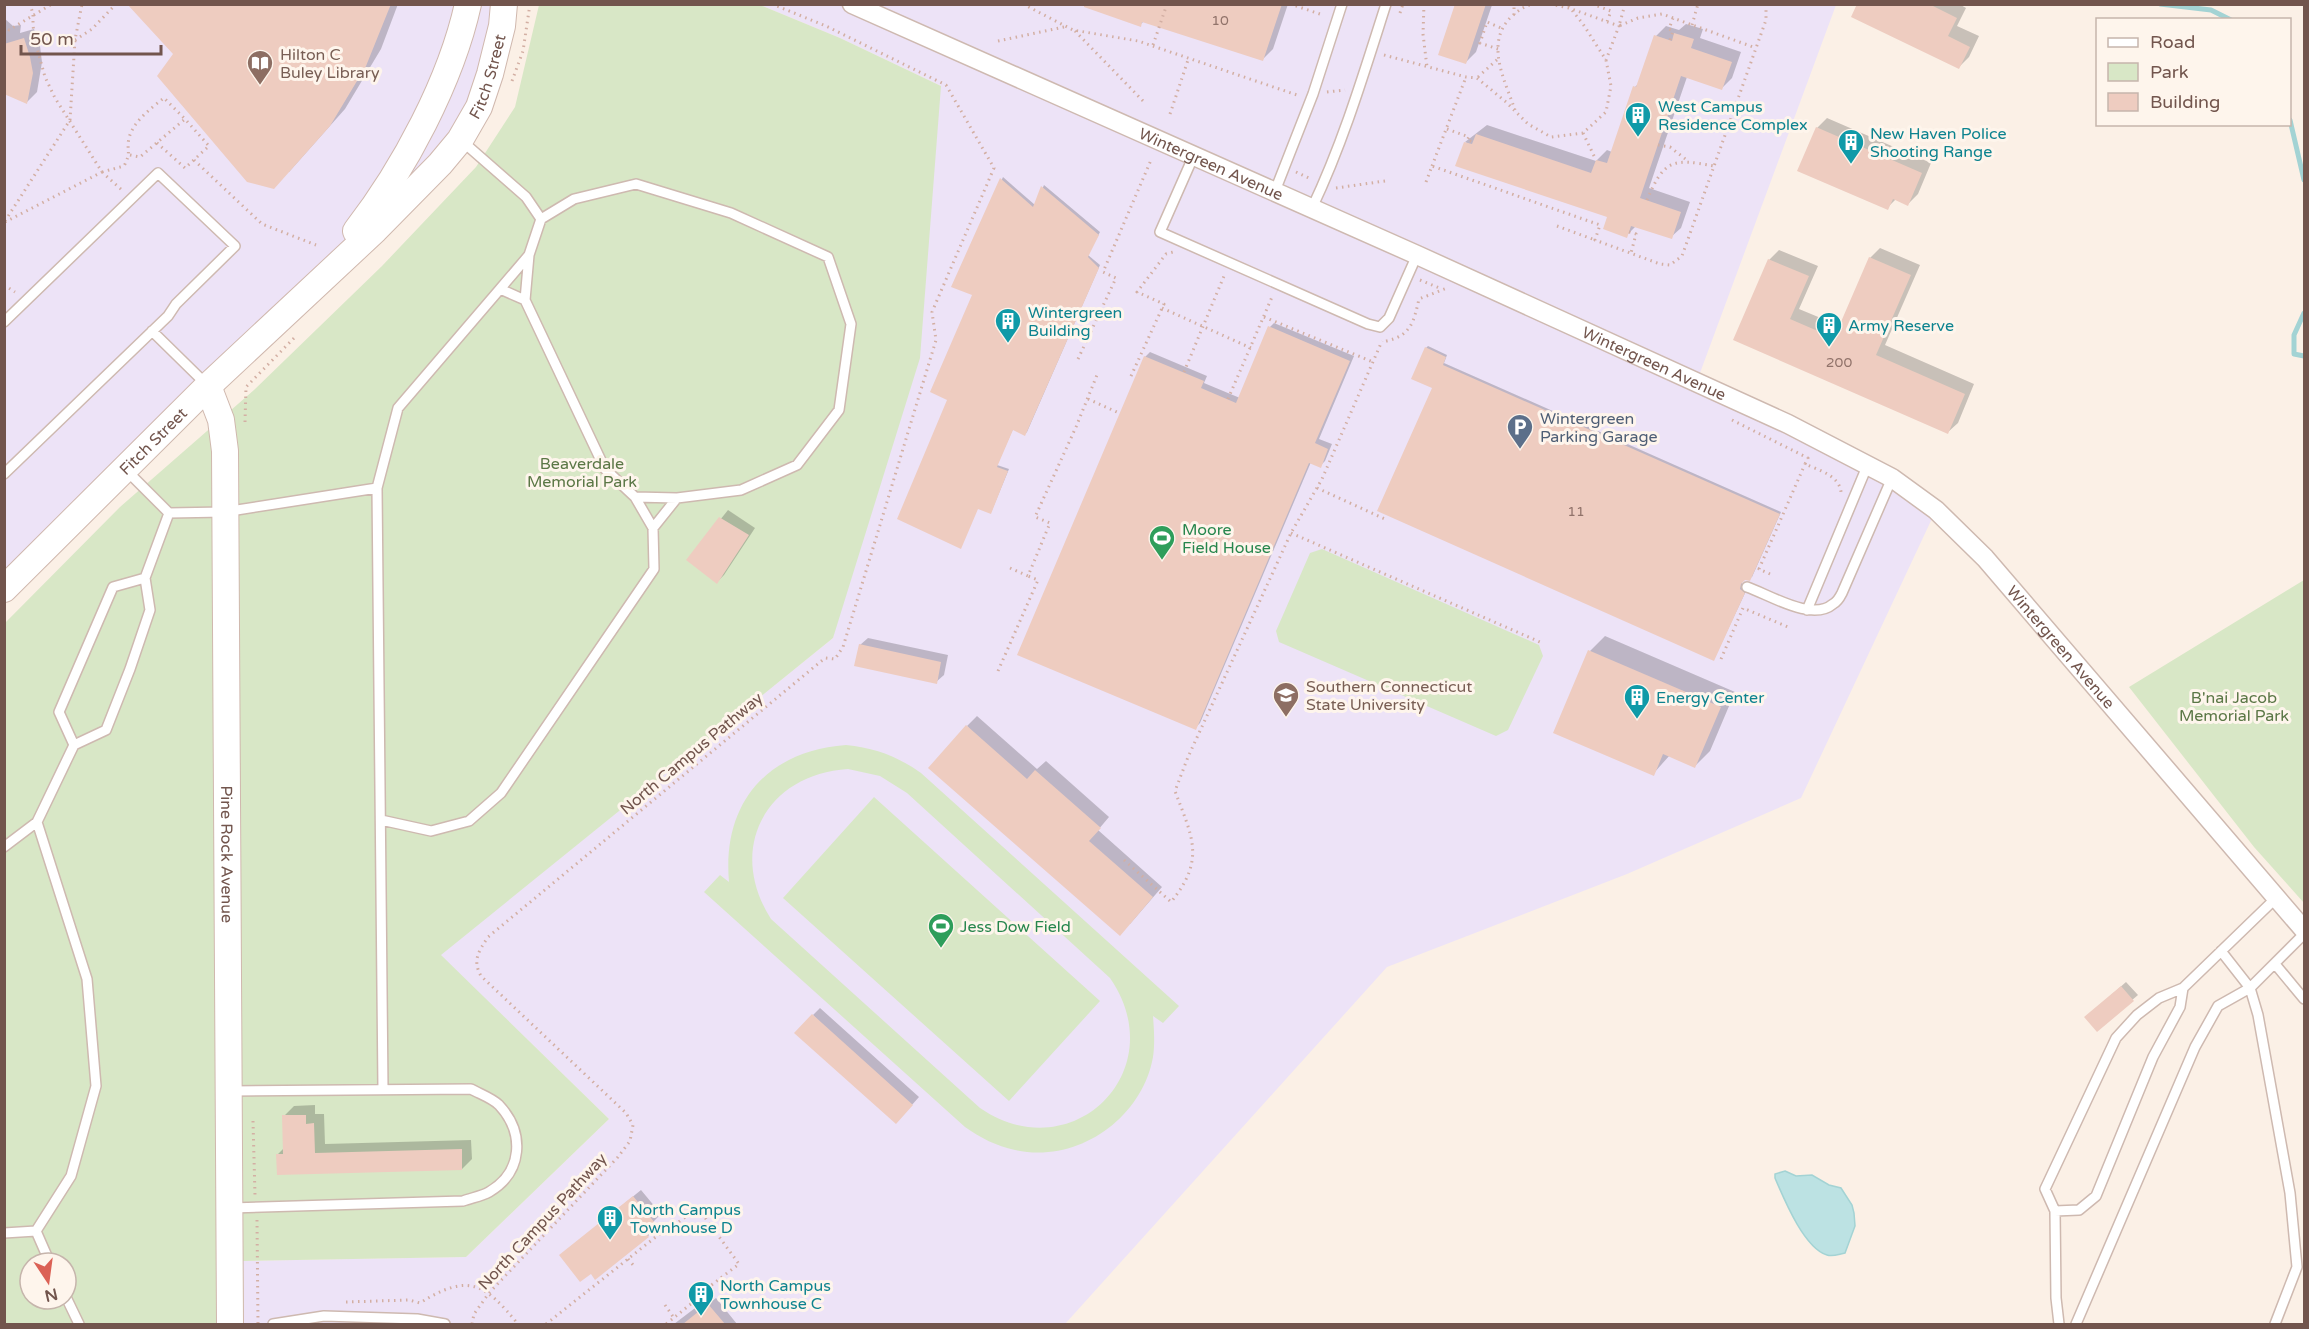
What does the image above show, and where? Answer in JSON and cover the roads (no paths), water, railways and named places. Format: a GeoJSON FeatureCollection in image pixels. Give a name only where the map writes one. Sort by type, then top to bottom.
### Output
{"type":"FeatureCollection","features":[{"type":"Feature","properties":{"kind":"main road","name":"Fitch Street"},"geometry":{"type":"LineString","coordinates":[[304,297],[375,207],[420,129],[446,77],[468,4]]}},
{"type":"Feature","properties":{"kind":"main road","name":"Fitch Street"},"geometry":{"type":"LineString","coordinates":[[4,589],[208,386],[375,230],[441,164],[460,140],[479,107],[502,26],[504,4]]}},
{"type":"Feature","properties":{"kind":"main road","name":"Pine Rock Avenue"},"geometry":{"type":"LineString","coordinates":[[208,386],[221,420],[225,451],[230,1324]]}},
{"type":"Feature","properties":{"kind":"street","name":"Wintergreen Avenue"},"geometry":{"type":"LineString","coordinates":[[852,4],[1704,384],[1892,478],[1936,510],[1985,558],[2304,932]]}},
{"type":"Feature","properties":{"kind":"lane"},"geometry":{"type":"LineString","coordinates":[[1275,191],[1313,94],[1342,4]]}},
{"type":"Feature","properties":{"kind":"lane"},"geometry":{"type":"LineString","coordinates":[[1312,208],[1359,89],[1386,4]]}},
{"type":"Feature","properties":{"kind":"lane"},"geometry":{"type":"LineString","coordinates":[[460,140],[526,197],[541,219]]}},
{"type":"Feature","properties":{"kind":"lane"},"geometry":{"type":"LineString","coordinates":[[1194,155],[1160,232],[1368,324],[1380,327],[1389,318],[1417,255]]}},
{"type":"Feature","properties":{"kind":"lane"},"geometry":{"type":"LineString","coordinates":[[4,322],[158,173],[235,246],[176,304],[168,316],[4,474]]}},
{"type":"Feature","properties":{"kind":"lane"},"geometry":{"type":"LineString","coordinates":[[381,820],[431,831],[469,821],[501,793],[654,569],[652,528],[635,497],[605,469],[525,300],[529,255],[541,219],[574,199],[636,184],[731,213],[828,257],[852,324],[840,410],[797,465],[741,490],[677,498],[635,497]]}},
{"type":"Feature","properties":{"kind":"lane"},"geometry":{"type":"LineString","coordinates":[[383,1089],[377,488],[398,408],[529,255]]}},
{"type":"Feature","properties":{"kind":"lane"},"geometry":{"type":"LineString","coordinates":[[500,289],[525,300]]}},
{"type":"Feature","properties":{"kind":"lane"},"geometry":{"type":"LineString","coordinates":[[152,330],[208,386]]}},
{"type":"Feature","properties":{"kind":"lane"},"geometry":{"type":"LineString","coordinates":[[1807,610],[1868,464]]}},
{"type":"Feature","properties":{"kind":"lane"},"geometry":{"type":"LineString","coordinates":[[125,470],[170,513],[224,512],[377,488]]}},
{"type":"Feature","properties":{"kind":"lane"},"geometry":{"type":"LineString","coordinates":[[1747,587],[1807,610],[1818,611],[1833,605],[1842,593],[1892,478]]}},
{"type":"Feature","properties":{"kind":"lane"},"geometry":{"type":"LineString","coordinates":[[652,528],[677,498]]}},
{"type":"Feature","properties":{"kind":"lane"},"geometry":{"type":"LineString","coordinates":[[4,847],[37,822],[74,744],[106,729],[150,610],[145,578],[170,513]]}},
{"type":"Feature","properties":{"kind":"lane"},"geometry":{"type":"LineString","coordinates":[[74,744],[59,712],[113,587],[145,578]]}},
{"type":"Feature","properties":{"kind":"lane"},"geometry":{"type":"LineString","coordinates":[[36,1231],[71,1176],[96,1086],[87,978],[37,822]]}},
{"type":"Feature","properties":{"kind":"lane"},"geometry":{"type":"LineString","coordinates":[[2059,1324],[2056,1298],[2055,1211],[2044,1189],[2116,1038],[2137,1015],[2159,998],[2183,988],[2276,898]]}},
{"type":"Feature","properties":{"kind":"lane"},"geometry":{"type":"LineString","coordinates":[[2076,1324],[2195,1047],[2218,1006],[2250,988],[2304,932]]}},
{"type":"Feature","properties":{"kind":"lane"},"geometry":{"type":"LineString","coordinates":[[2221,951],[2250,988],[2258,1015],[2290,1193],[2297,1267],[2275,1324]]}},
{"type":"Feature","properties":{"kind":"lane"},"geometry":{"type":"LineString","coordinates":[[2275,964],[2304,999]]}},
{"type":"Feature","properties":{"kind":"lane"},"geometry":{"type":"LineString","coordinates":[[2055,1211],[2079,1210],[2096,1196],[2153,1057],[2180,1007],[2183,988]]}},
{"type":"Feature","properties":{"kind":"lane"},"geometry":{"type":"LineString","coordinates":[[227,1091],[471,1089],[498,1103],[511,1121],[519,1144],[509,1175],[489,1192],[463,1201],[229,1208]]}},
{"type":"Feature","properties":{"kind":"lane"},"geometry":{"type":"LineString","coordinates":[[4,1233],[36,1231]]}},
{"type":"Feature","properties":{"kind":"lane"},"geometry":{"type":"LineString","coordinates":[[36,1231],[45,1251]]}},
{"type":"Feature","properties":{"kind":"lane"},"geometry":{"type":"LineString","coordinates":[[273,1324],[324,1316],[417,1319],[445,1324]]}},
{"type":"Feature","properties":{"kind":"water"},"geometry":{"type":"Polygon","coordinates":[[[1785,1171],[1796,1176],[1812,1175],[1829,1185],[1841,1188],[1852,1205],[1855,1226],[1845,1253],[1827,1255],[1810,1243],[1789,1210],[1775,1178],[1775,1174],[1785,1171]]]}},
{"type":"Feature","properties":{"kind":"waterway"},"geometry":{"type":"LineString","coordinates":[[2160,4],[2211,10],[2227,18]]}},
{"type":"Feature","properties":{"kind":"waterway"},"geometry":{"type":"LineString","coordinates":[[2291,124],[2304,180]]}},
{"type":"Feature","properties":{"kind":"waterway"},"geometry":{"type":"LineString","coordinates":[[2304,313],[2294,335],[2294,354],[2304,356]]}},
{"type":"Feature","properties":{"kind":"place","name":"Hilton C Buley Library"},"geometry":{"type":"Point","coordinates":[260,86]}},
{"type":"Feature","properties":{"kind":"place","name":"West Campus Residence Complex"},"geometry":{"type":"Point","coordinates":[1638,138]}},
{"type":"Feature","properties":{"kind":"place","name":"New Haven Police Shooting Range"},"geometry":{"type":"Point","coordinates":[1851,165]}},
{"type":"Feature","properties":{"kind":"place","name":"Wintergreen Building"},"geometry":{"type":"Point","coordinates":[1008,344]}},
{"type":"Feature","properties":{"kind":"place","name":"Army Reserve"},"geometry":{"type":"Point","coordinates":[1829,348]}},
{"type":"Feature","properties":{"kind":"place","name":"Wintergreen Parking Garage"},"geometry":{"type":"Point","coordinates":[1520,450]}},
{"type":"Feature","properties":{"kind":"place","name":"Moore Field House"},"geometry":{"type":"Point","coordinates":[1162,561]}},
{"type":"Feature","properties":{"kind":"place","name":"Southern Connecticut State University"},"geometry":{"type":"Point","coordinates":[1286,718]}},
{"type":"Feature","properties":{"kind":"place","name":"Energy Center"},"geometry":{"type":"Point","coordinates":[1637,720]}},
{"type":"Feature","properties":{"kind":"place","name":"Jess Dow Field"},"geometry":{"type":"Point","coordinates":[941,949]}},
{"type":"Feature","properties":{"kind":"place","name":"North Campus Townhouse D"},"geometry":{"type":"Point","coordinates":[610,1241]}},
{"type":"Feature","properties":{"kind":"place","name":"North Campus Townhouse C"},"geometry":{"type":"Point","coordinates":[701,1317]}},
{"type":"Feature","properties":{"kind":"park label","name":"Beaverdale Memorial Park"},"geometry":{"type":"Point","coordinates":[582,472]}},
{"type":"Feature","properties":{"kind":"park label","name":"B'nai Jacob Memorial Park"},"geometry":{"type":"Point","coordinates":[2234,706]}}]}
